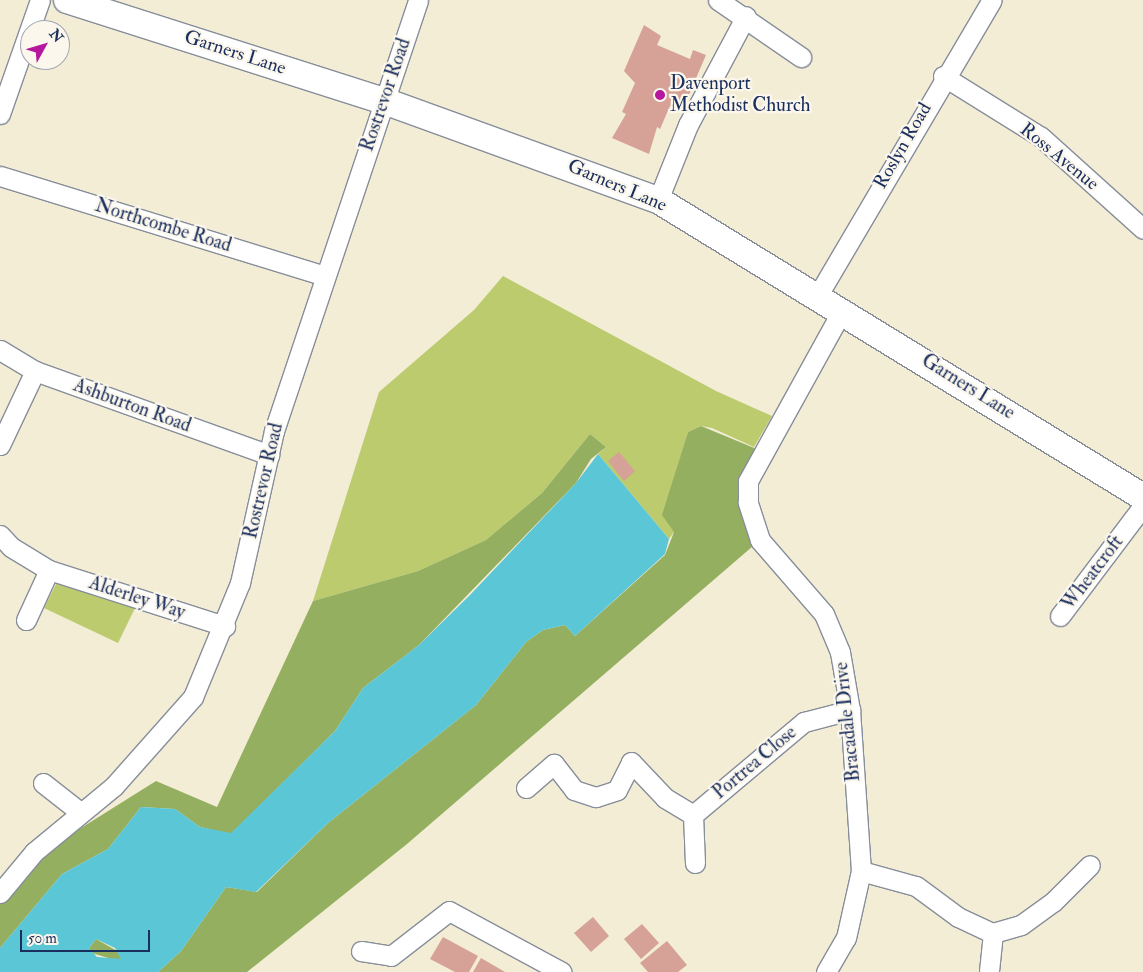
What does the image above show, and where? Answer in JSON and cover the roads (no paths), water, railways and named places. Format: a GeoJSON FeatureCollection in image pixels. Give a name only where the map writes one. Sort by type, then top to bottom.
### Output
{"type":"FeatureCollection","features":[{"type":"Feature","properties":{"kind":"street"},"geometry":{"type":"LineString","coordinates":[[0,114],[40,0]]}},
{"type":"Feature","properties":{"kind":"street","name":"Garners Lane"},"geometry":{"type":"LineString","coordinates":[[66,0],[384,101],[658,200],[843,309],[1143,497]]}},
{"type":"Feature","properties":{"kind":"street","name":"Rostrevor Road"},"geometry":{"type":"LineString","coordinates":[[0,893],[34,852],[80,812],[114,786],[193,697],[225,626],[240,584],[268,455],[325,276],[418,0]]}},
{"type":"Feature","properties":{"kind":"street"},"geometry":{"type":"LineString","coordinates":[[718,0],[746,16],[802,57]]}},
{"type":"Feature","properties":{"kind":"street","name":"Roslyn Road"},"geometry":{"type":"LineString","coordinates":[[818,294],[943,76],[992,0]]}},
{"type":"Feature","properties":{"kind":"street"},"geometry":{"type":"LineString","coordinates":[[658,200],[688,125],[746,16]]}},
{"type":"Feature","properties":{"kind":"street","name":"Ross Avenue"},"geometry":{"type":"LineString","coordinates":[[943,76],[1041,138],[1143,229]]}},
{"type":"Feature","properties":{"kind":"street","name":"Northcombe Road"},"geometry":{"type":"LineString","coordinates":[[0,176],[325,276]]}},
{"type":"Feature","properties":{"kind":"street","name":"Bracadale Drive"},"geometry":{"type":"LineString","coordinates":[[826,972],[846,938],[861,871],[850,710],[840,652],[824,614],[760,540],[748,509],[748,481],[843,309]]}},
{"type":"Feature","properties":{"kind":"street","name":"Ashburton Road"},"geometry":{"type":"LineString","coordinates":[[0,350],[35,371],[268,455]]}},
{"type":"Feature","properties":{"kind":"street"},"geometry":{"type":"LineString","coordinates":[[0,445],[35,371]]}},
{"type":"Feature","properties":{"kind":"street","name":"Wheatcroft"},"geometry":{"type":"LineString","coordinates":[[1060,616],[1143,506]]}},
{"type":"Feature","properties":{"kind":"street","name":"Alderley Way"},"geometry":{"type":"LineString","coordinates":[[0,535],[11,547],[49,570],[225,626]]}},
{"type":"Feature","properties":{"kind":"street"},"geometry":{"type":"LineString","coordinates":[[26,620],[49,570]]}},
{"type":"Feature","properties":{"kind":"street","name":"Portrea Close"},"geometry":{"type":"LineString","coordinates":[[692,815],[804,722],[850,710]]}},
{"type":"Feature","properties":{"kind":"street"},"geometry":{"type":"LineString","coordinates":[[526,788],[554,764],[574,790],[596,797],[618,790],[631,762],[665,798],[692,815],[695,863]]}},
{"type":"Feature","properties":{"kind":"street"},"geometry":{"type":"LineString","coordinates":[[43,783],[80,812]]}},
{"type":"Feature","properties":{"kind":"street"},"geometry":{"type":"LineString","coordinates":[[861,871],[916,886],[958,917],[994,933],[1021,925],[1053,902],[1090,865]]}},
{"type":"Feature","properties":{"kind":"street"},"geometry":{"type":"LineString","coordinates":[[361,951],[391,956],[449,911],[562,972]]}},
{"type":"Feature","properties":{"kind":"street"},"geometry":{"type":"LineString","coordinates":[[989,971],[994,933]]}},
{"type":"Feature","properties":{"kind":"water"},"geometry":{"type":"Polygon","coordinates":[[[598,454],[669,539],[665,554],[575,636],[565,625],[543,630],[526,642],[476,705],[328,823],[256,892],[226,887],[181,951],[158,972],[0,972],[0,948],[62,874],[108,849],[141,807],[175,809],[200,827],[231,833],[335,731],[363,688],[419,645],[470,595],[576,483],[598,454]],[[96,939],[89,948],[97,957],[121,959],[115,948],[96,939]]]}},
{"type":"Feature","properties":{"kind":"place","name":"Davenport Methodist Church"},"geometry":{"type":"Point","coordinates":[660,95]}}]}
